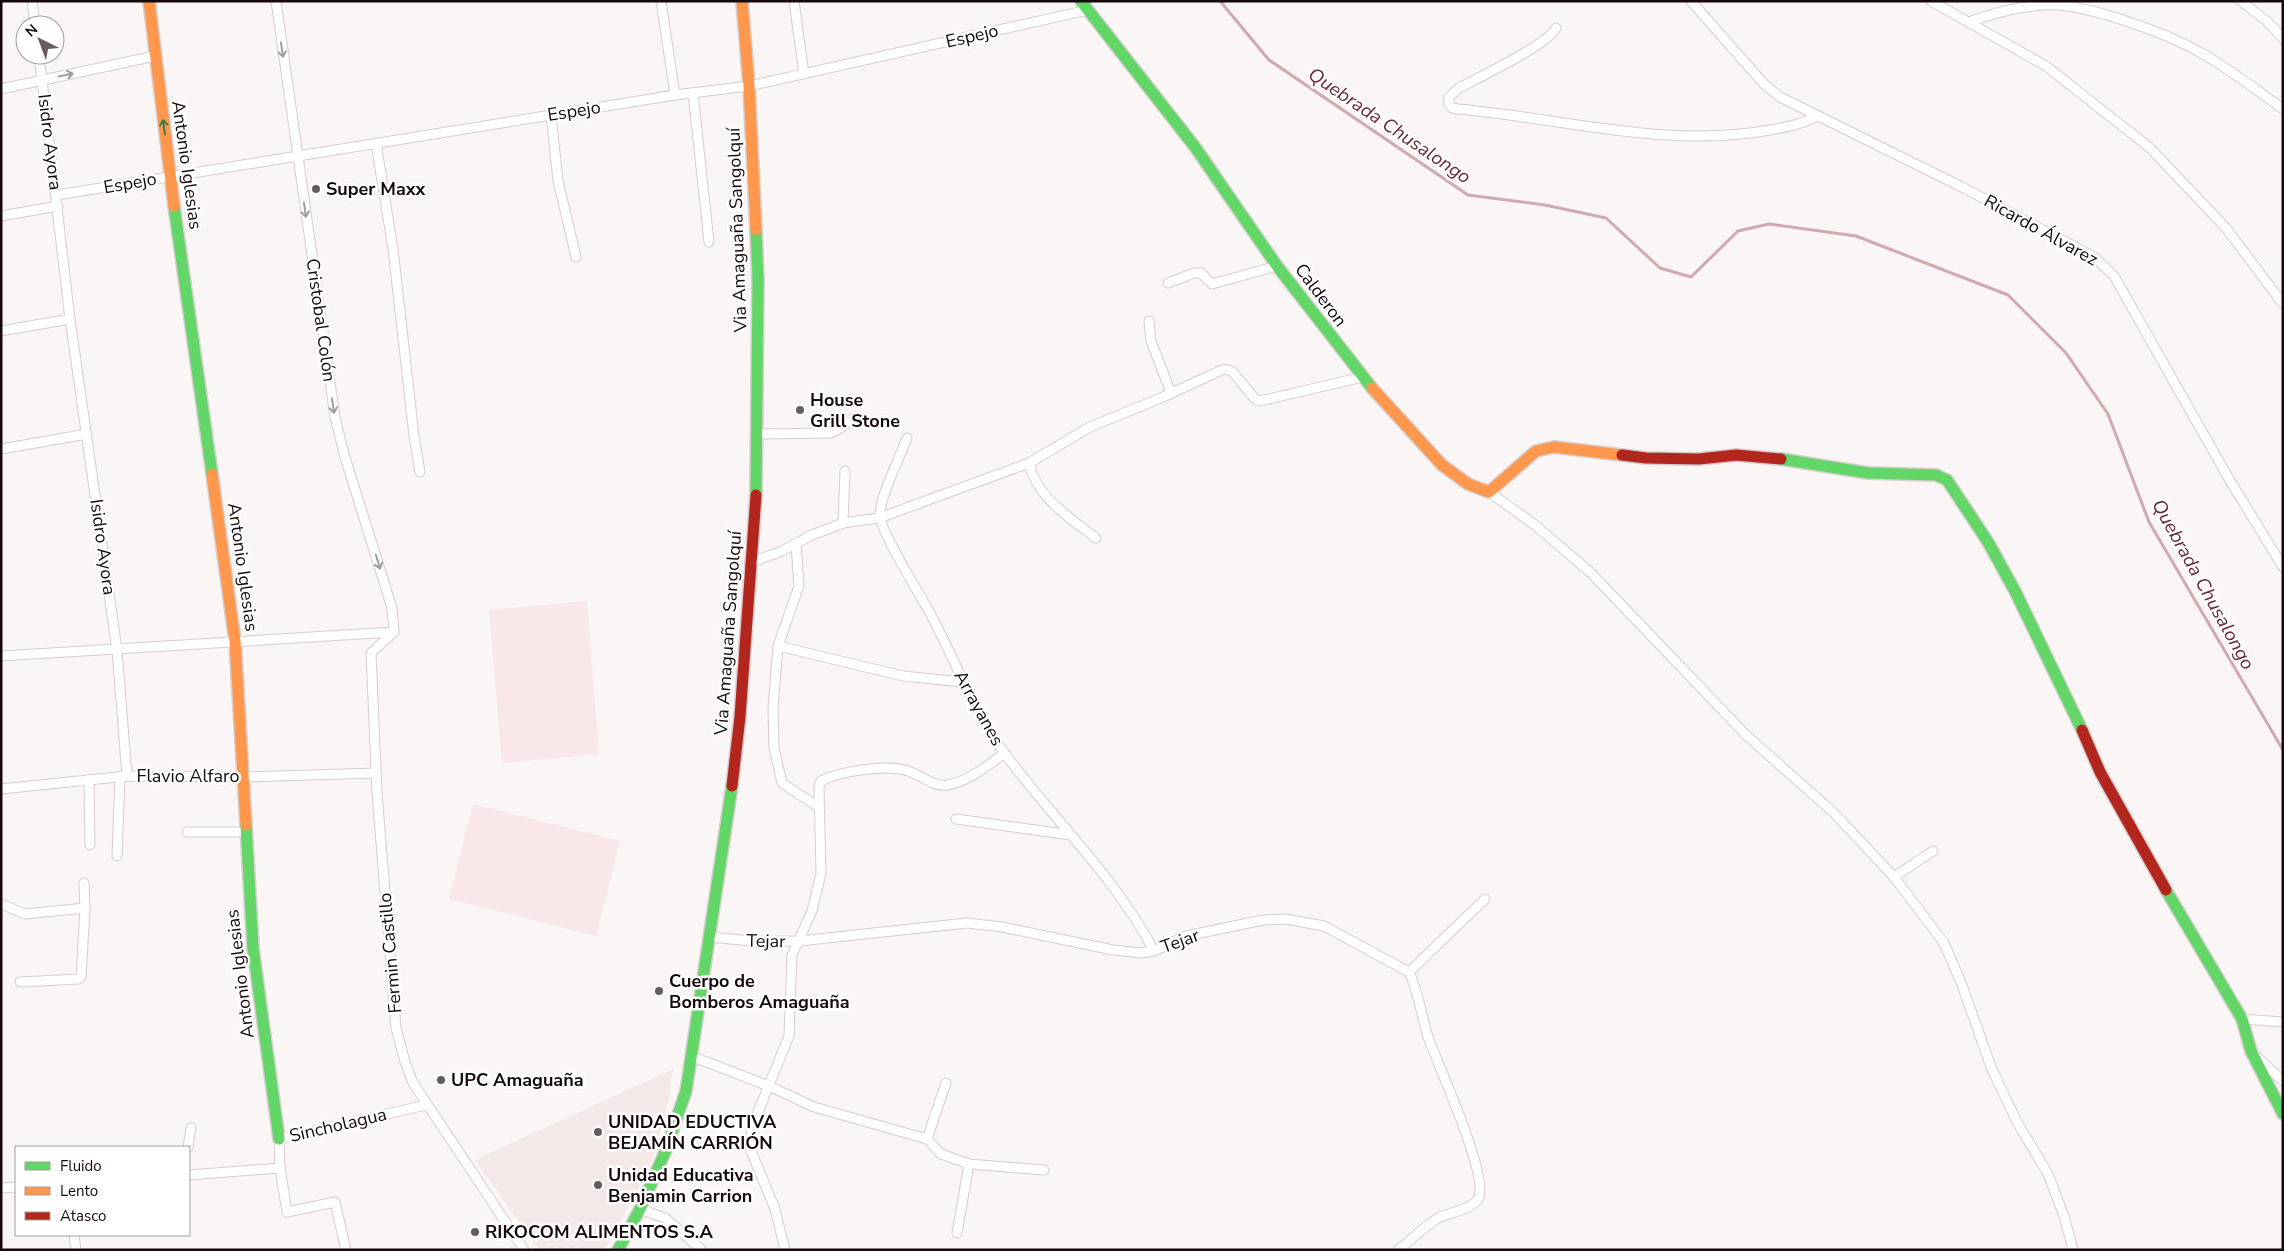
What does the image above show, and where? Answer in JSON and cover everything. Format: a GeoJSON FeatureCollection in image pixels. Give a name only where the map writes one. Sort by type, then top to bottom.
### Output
{"type":"FeatureCollection","features":[{"type":"Feature","properties":{"kind":"main road","name":"Antonio Iglesias"},"geometry":{"type":"LineString","coordinates":[[148,1],[170,176],[235,641],[253,948],[279,1139]]}},
{"type":"Feature","properties":{"kind":"main road","name":"Via Amaguaña Sangolquí"},"geometry":{"type":"LineString","coordinates":[[618,1250],[640,1209],[666,1150],[686,1091],[710,938],[740,717],[758,473],[758,280],[749,86],[742,1]]}},
{"type":"Feature","properties":{"kind":"main road","name":"Calderon"},"geometry":{"type":"LineString","coordinates":[[1085,6],[1195,147],[1277,266],[1363,377],[1442,465],[1468,484],[1489,492]]}},
{"type":"Feature","properties":{"kind":"main road"},"geometry":{"type":"LineString","coordinates":[[1489,492],[1536,451],[1554,447],[1646,458],[1699,459],[1736,455],[1800,461],[1868,473],[1936,475],[1947,480],[1988,542],[2015,591],[2064,690],[2100,772],[2143,851],[2242,1019],[2251,1052],[2283,1114]]}},
{"type":"Feature","properties":{"kind":"street"},"geometry":{"type":"LineString","coordinates":[[32,1],[34,15]]}},
{"type":"Feature","properties":{"kind":"street","name":"Cristobal Colón"},"geometry":{"type":"LineString","coordinates":[[276,1],[335,417],[344,454],[392,608],[394,632]]}},
{"type":"Feature","properties":{"kind":"street"},"geometry":{"type":"LineString","coordinates":[[661,1],[674,95]]}},
{"type":"Feature","properties":{"kind":"street"},"geometry":{"type":"LineString","coordinates":[[794,1],[804,74]]}},
{"type":"Feature","properties":{"kind":"street","name":"Ricardo Álvarez"},"geometry":{"type":"LineString","coordinates":[[1690,1],[1770,90],[1818,116],[1962,187],[2104,264],[2114,276],[2229,479],[2280,552],[2283,567]]}},
{"type":"Feature","properties":{"kind":"street"},"geometry":{"type":"LineString","coordinates":[[1931,1],[2046,66],[2150,148],[2226,228],[2283,304]]}},
{"type":"Feature","properties":{"kind":"street"},"geometry":{"type":"LineString","coordinates":[[2241,1],[2269,23],[2283,39]]}},
{"type":"Feature","properties":{"kind":"street"},"geometry":{"type":"LineString","coordinates":[[1969,22],[2002,10],[2043,5],[2076,7],[2139,27],[2204,55],[2283,110]]}},
{"type":"Feature","properties":{"kind":"street","name":"Espejo"},"geometry":{"type":"LineString","coordinates":[[57,195],[674,95],[749,86],[1085,6]]}},
{"type":"Feature","properties":{"kind":"street"},"geometry":{"type":"LineString","coordinates":[[1556,28],[1551,35],[1534,47],[1460,88],[1449,97],[1449,104],[1452,108],[1678,136],[1725,135],[1753,132],[1800,123],[1818,116]]}},
{"type":"Feature","properties":{"kind":"street"},"geometry":{"type":"LineString","coordinates":[[1,89],[155,56]]}},
{"type":"Feature","properties":{"kind":"street","name":"Isidro Ayora"},"geometry":{"type":"LineString","coordinates":[[40,65],[57,195],[70,319],[117,650],[123,776],[117,856]]}},
{"type":"Feature","properties":{"kind":"street"},"geometry":{"type":"LineString","coordinates":[[693,93],[709,242]]}},
{"type":"Feature","properties":{"kind":"street"},"geometry":{"type":"LineString","coordinates":[[551,115],[558,182],[576,257]]}},
{"type":"Feature","properties":{"kind":"street"},"geometry":{"type":"LineString","coordinates":[[376,143],[393,249],[414,436],[420,472]]}},
{"type":"Feature","properties":{"kind":"street"},"geometry":{"type":"LineString","coordinates":[[1,216],[58,206]]}},
{"type":"Feature","properties":{"kind":"street"},"geometry":{"type":"LineString","coordinates":[[1168,283],[1194,273],[1201,273],[1212,284],[1277,266]]}},
{"type":"Feature","properties":{"kind":"street"},"geometry":{"type":"LineString","coordinates":[[1,331],[70,319]]}},
{"type":"Feature","properties":{"kind":"street"},"geometry":{"type":"LineString","coordinates":[[1149,320],[1151,341],[1171,393]]}},
{"type":"Feature","properties":{"kind":"street"},"geometry":{"type":"LineString","coordinates":[[751,562],[844,522],[879,518],[1029,464],[1090,427],[1227,368],[1260,402],[1363,377]]}},
{"type":"Feature","properties":{"kind":"street"},"geometry":{"type":"LineString","coordinates":[[758,434],[830,433],[854,418]]}},
{"type":"Feature","properties":{"kind":"street"},"geometry":{"type":"LineString","coordinates":[[1,449],[87,434]]}},
{"type":"Feature","properties":{"kind":"street"},"geometry":{"type":"LineString","coordinates":[[879,518],[881,505],[907,438]]}},
{"type":"Feature","properties":{"kind":"street"},"geometry":{"type":"LineString","coordinates":[[1029,464],[1032,476],[1047,497],[1073,521],[1096,538]]}},
{"type":"Feature","properties":{"kind":"street"},"geometry":{"type":"LineString","coordinates":[[844,522],[845,471]]}},
{"type":"Feature","properties":{"kind":"street"},"geometry":{"type":"LineString","coordinates":[[1489,492],[1535,525],[1590,572],[1734,722],[1834,813],[1894,877],[1944,942],[1962,985],[1991,1067],[2018,1122],[2048,1174],[2064,1216],[2072,1250]]}},
{"type":"Feature","properties":{"kind":"street","name":"Arrayanes"},"geometry":{"type":"LineString","coordinates":[[879,518],[886,535],[939,629],[962,682],[1004,753],[1102,873],[1144,932],[1154,951]]}},
{"type":"Feature","properties":{"kind":"street"},"geometry":{"type":"LineString","coordinates":[[796,544],[797,593],[778,646],[773,708],[774,748],[780,779],[786,788],[820,808]]}},
{"type":"Feature","properties":{"kind":"street"},"geometry":{"type":"LineString","coordinates":[[1,656],[394,632]]}},
{"type":"Feature","properties":{"kind":"street"},"geometry":{"type":"LineString","coordinates":[[371,654],[394,632]]}},
{"type":"Feature","properties":{"kind":"street","name":"Fermin Castillo"},"geometry":{"type":"LineString","coordinates":[[370,634],[376,773],[391,985],[396,1028],[413,1083],[524,1250]]}},
{"type":"Feature","properties":{"kind":"street"},"geometry":{"type":"LineString","coordinates":[[778,646],[903,676],[962,682]]}},
{"type":"Feature","properties":{"kind":"street"},"geometry":{"type":"LineString","coordinates":[[785,1250],[775,1209],[751,1151],[752,1135],[756,1117],[789,1036],[791,963],[812,911],[821,874],[819,788],[821,781],[858,771],[897,767],[931,782],[948,785],[975,774],[1004,753]]}},
{"type":"Feature","properties":{"kind":"street","name":"Flavio Alfaro"},"geometry":{"type":"LineString","coordinates":[[1,789],[123,776],[376,773]]}},
{"type":"Feature","properties":{"kind":"street"},"geometry":{"type":"LineString","coordinates":[[89,780],[90,845]]}},
{"type":"Feature","properties":{"kind":"street"},"geometry":{"type":"LineString","coordinates":[[956,819],[1071,835]]}},
{"type":"Feature","properties":{"kind":"street"},"geometry":{"type":"LineString","coordinates":[[188,832],[245,832]]}},
{"type":"Feature","properties":{"kind":"street"},"geometry":{"type":"LineString","coordinates":[[1894,877],[1934,851]]}},
{"type":"Feature","properties":{"kind":"street"},"geometry":{"type":"LineString","coordinates":[[20,982],[81,978],[85,908],[84,883]]}},
{"type":"Feature","properties":{"kind":"street"},"geometry":{"type":"LineString","coordinates":[[1398,1250],[1421,1230],[1440,1217],[1468,1207],[1477,1201],[1482,1191],[1477,1168],[1444,1074],[1428,1035],[1414,983],[1409,972],[1485,899]]}},
{"type":"Feature","properties":{"kind":"street"},"geometry":{"type":"LineString","coordinates":[[1,904],[25,914],[85,908]]}},
{"type":"Feature","properties":{"kind":"street","name":"Tejar"},"geometry":{"type":"LineString","coordinates":[[710,938],[751,942],[799,941],[967,923],[1002,927],[1113,950],[1142,953],[1154,951],[1195,934],[1263,920],[1286,920],[1324,926],[1409,972]]}},
{"type":"Feature","properties":{"kind":"street"},"geometry":{"type":"LineString","coordinates":[[2242,1019],[2283,1022]]}},
{"type":"Feature","properties":{"kind":"street"},"geometry":{"type":"LineString","coordinates":[[2251,1052],[2283,1081]]}},
{"type":"Feature","properties":{"kind":"street"},"geometry":{"type":"LineString","coordinates":[[691,1056],[769,1086],[814,1107],[927,1139],[941,1154],[969,1164],[1044,1170]]}},
{"type":"Feature","properties":{"kind":"street"},"geometry":{"type":"LineString","coordinates":[[927,1139],[946,1083]]}},
{"type":"Feature","properties":{"kind":"street","name":"Sincholagua"},"geometry":{"type":"LineString","coordinates":[[190,1176],[280,1168],[279,1139],[426,1105]]}},
{"type":"Feature","properties":{"kind":"street"},"geometry":{"type":"LineString","coordinates":[[188,1146],[191,1128]]}},
{"type":"Feature","properties":{"kind":"street"},"geometry":{"type":"LineString","coordinates":[[957,1233],[969,1164]]}},
{"type":"Feature","properties":{"kind":"street"},"geometry":{"type":"LineString","coordinates":[[280,1168],[287,1212],[335,1202],[346,1250]]}},
{"type":"Feature","properties":{"kind":"street"},"geometry":{"type":"LineString","coordinates":[[1,1188],[15,1187]]}},
{"type":"Feature","properties":{"kind":"street"},"geometry":{"type":"LineString","coordinates":[[640,1209],[665,1218],[702,1250]]}},
{"type":"Feature","properties":{"kind":"street"},"geometry":{"type":"LineString","coordinates":[[74,1236],[76,1250]]}},
{"type":"Feature","properties":{"kind":"shaded area"},"geometry":{"type":"Polygon","coordinates":[[[587,601],[599,754],[502,763],[489,610],[587,601]]]}},
{"type":"Feature","properties":{"kind":"shaded area"},"geometry":{"type":"Polygon","coordinates":[[[473,804],[620,841],[596,936],[449,899],[473,804]]]}},
{"type":"Feature","properties":{"kind":"shaded area","name":"UNIDAD EDUCTIVA BEJAMÍN CARRIÓN"},"geometry":{"type":"Polygon","coordinates":[[[673,1069],[668,1103],[651,1164],[610,1241],[603,1250],[539,1250],[475,1160],[673,1069]]]}},
{"type":"Feature","properties":{"kind":"waterway","name":"Quebrada Chusalongo"},"geometry":{"type":"LineString","coordinates":[[1220,1],[1269,60],[1468,195],[1545,205],[1606,218],[1660,268],[1691,277],[1738,231],[1769,224],[1856,236],[2008,295],[2066,353],[2108,414],[2149,522],[2283,750]]}},
{"type":"Feature","properties":{"kind":"traffic: fast"},"geometry":{"type":"LineString","coordinates":[[1081,1],[1195,147],[1277,266],[1372,388]]}},
{"type":"Feature","properties":{"kind":"traffic: fast"},"geometry":{"type":"LineString","coordinates":[[174,206],[212,474]]}},
{"type":"Feature","properties":{"kind":"traffic: fast"},"geometry":{"type":"LineString","coordinates":[[756,230],[758,280],[756,495]]}},
{"type":"Feature","properties":{"kind":"traffic: fast"},"geometry":{"type":"LineString","coordinates":[[1781,459],[1868,473],[1936,475],[1947,480],[1988,542],[2015,591],[2082,730]]}},
{"type":"Feature","properties":{"kind":"traffic: fast"},"geometry":{"type":"LineString","coordinates":[[618,1250],[640,1209],[666,1150],[686,1091],[732,786]]}},
{"type":"Feature","properties":{"kind":"traffic: fast"},"geometry":{"type":"LineString","coordinates":[[246,825],[253,948],[279,1139]]}},
{"type":"Feature","properties":{"kind":"traffic: fast"},"geometry":{"type":"LineString","coordinates":[[2166,890],[2242,1019],[2251,1051],[2283,1114]]}},
{"type":"Feature","properties":{"kind":"traffic: slow"},"geometry":{"type":"LineString","coordinates":[[149,1],[174,206]]}},
{"type":"Feature","properties":{"kind":"traffic: slow"},"geometry":{"type":"LineString","coordinates":[[742,1],[749,86],[756,230]]}},
{"type":"Feature","properties":{"kind":"traffic: slow"},"geometry":{"type":"LineString","coordinates":[[1372,388],[1442,465],[1468,484],[1489,492],[1536,451],[1554,447],[1622,455]]}},
{"type":"Feature","properties":{"kind":"traffic: slow"},"geometry":{"type":"LineString","coordinates":[[212,474],[235,641],[246,825]]}},
{"type":"Feature","properties":{"kind":"traffic: jam"},"geometry":{"type":"LineString","coordinates":[[1622,455],[1646,458],[1699,459],[1736,455],[1781,459]]}},
{"type":"Feature","properties":{"kind":"traffic: jam"},"geometry":{"type":"LineString","coordinates":[[732,786],[740,717],[756,495]]}},
{"type":"Feature","properties":{"kind":"traffic: jam"},"geometry":{"type":"LineString","coordinates":[[2082,730],[2100,772],[2166,890]]}},
{"type":"Feature","properties":{"kind":"place","name":"Super Maxx"},"geometry":{"type":"Point","coordinates":[316,189]}},
{"type":"Feature","properties":{"kind":"place","name":"House Grill Stone"},"geometry":{"type":"Point","coordinates":[800,410]}},
{"type":"Feature","properties":{"kind":"place","name":"Cuerpo de Bomberos Amaguaña"},"geometry":{"type":"Point","coordinates":[659,991]}},
{"type":"Feature","properties":{"kind":"place","name":"UPC Amaguaña"},"geometry":{"type":"Point","coordinates":[441,1080]}},
{"type":"Feature","properties":{"kind":"place","name":"UNIDAD EDUCTIVA BEJAMÍN CARRIÓN"},"geometry":{"type":"Point","coordinates":[598,1132]}},
{"type":"Feature","properties":{"kind":"place","name":"Unidad Educativa Benjamin Carrion"},"geometry":{"type":"Point","coordinates":[598,1185]}},
{"type":"Feature","properties":{"kind":"place","name":"RIKOCOM ALIMENTOS S.A"},"geometry":{"type":"Point","coordinates":[475,1232]}}]}
